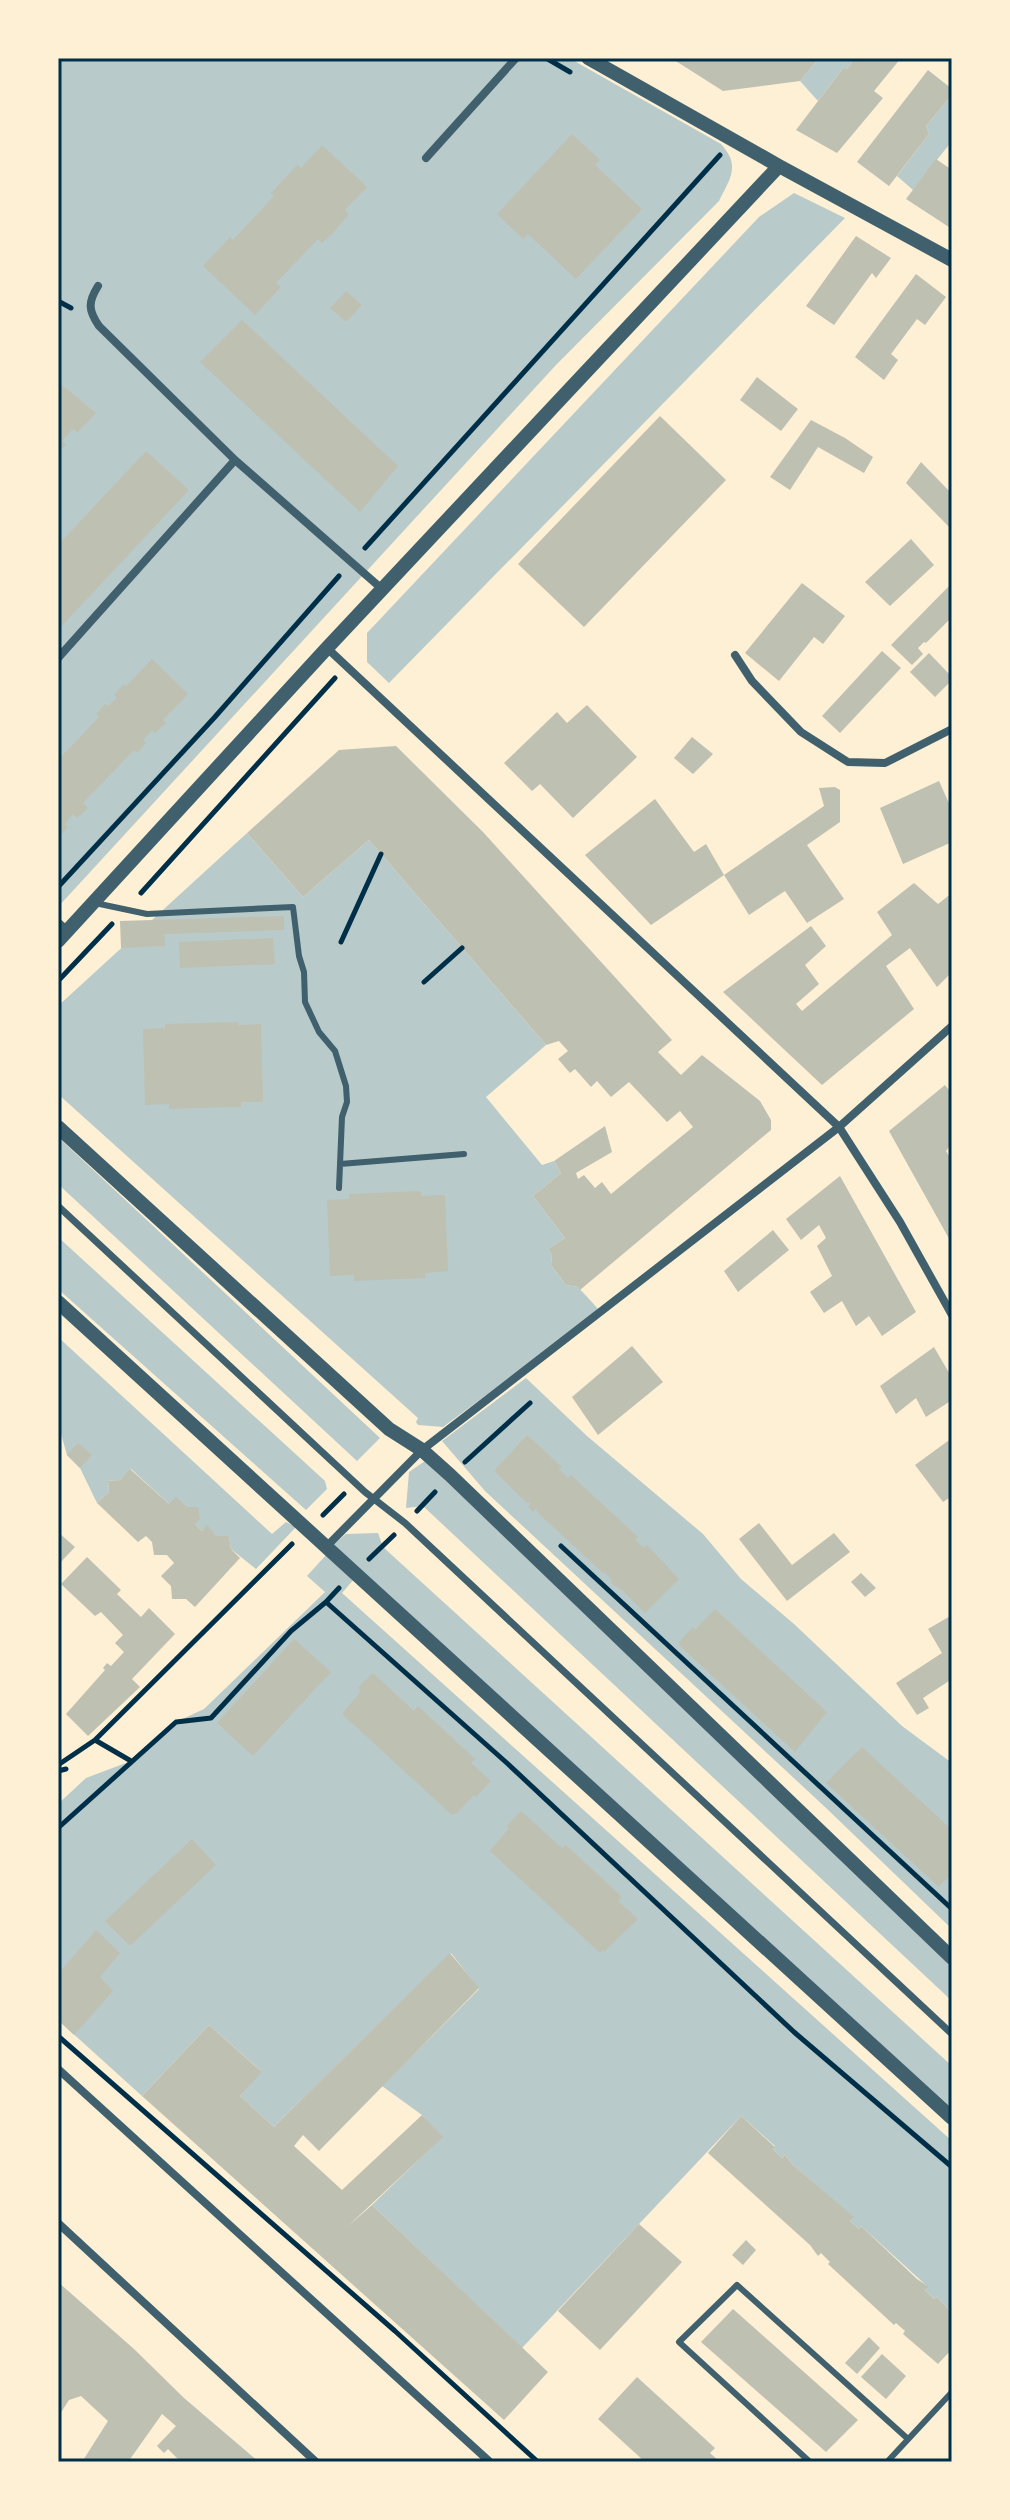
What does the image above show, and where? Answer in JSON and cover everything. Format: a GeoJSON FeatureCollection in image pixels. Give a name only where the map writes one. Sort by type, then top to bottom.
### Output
{"type":"FeatureCollection","features":[{"type":"Feature","properties":{"kind":"street"},"geometry":{"type":"LineString","coordinates":[[426,158],[516,58]]}},
{"type":"Feature","properties":{"kind":"street"},"geometry":{"type":"LineString","coordinates":[[588,58],[952,260]]}},
{"type":"Feature","properties":{"kind":"street"},"geometry":{"type":"LineString","coordinates":[[61,931],[94,903],[327,648],[779,166]]}},
{"type":"Feature","properties":{"kind":"street"},"geometry":{"type":"LineString","coordinates":[[98,286],[89,299],[91,313],[99,326],[235,460],[382,589]]}},
{"type":"Feature","properties":{"kind":"street"},"geometry":{"type":"LineString","coordinates":[[58,658],[235,460]]}},
{"type":"Feature","properties":{"kind":"street"},"geometry":{"type":"LineString","coordinates":[[327,648],[839,1127],[894,1210],[952,1315]]}},
{"type":"Feature","properties":{"kind":"street"},"geometry":{"type":"LineString","coordinates":[[735,655],[752,681],[801,732],[848,762],[885,763],[952,729]]}},
{"type":"Feature","properties":{"kind":"street"},"geometry":{"type":"LineString","coordinates":[[327,1546],[422,1450],[839,1127],[952,1026]]}},
{"type":"Feature","properties":{"kind":"street"},"geometry":{"type":"LineString","coordinates":[[58,1127],[389,1429],[422,1450],[952,1958]]}},
{"type":"Feature","properties":{"kind":"street"},"geometry":{"type":"LineString","coordinates":[[58,1206],[373,1499],[405,1523],[952,2034]]}},
{"type":"Feature","properties":{"kind":"street"},"geometry":{"type":"LineString","coordinates":[[58,1302],[952,2118]]}},
{"type":"Feature","properties":{"kind":"street"},"geometry":{"type":"LineString","coordinates":[[58,2069],[490,2462]]}},
{"type":"Feature","properties":{"kind":"street"},"geometry":{"type":"LineString","coordinates":[[58,2223],[316,2462]]}},
{"type":"Feature","properties":{"kind":"lane"},"geometry":{"type":"LineString","coordinates":[[94,903],[147,914],[293,907],[304,972],[305,1002],[319,1032],[335,1051],[346,1086],[339,1188]]}},
{"type":"Feature","properties":{"kind":"lane"},"geometry":{"type":"LineString","coordinates":[[340,1164],[464,1154]]}},
{"type":"Feature","properties":{"kind":"lane"},"geometry":{"type":"LineString","coordinates":[[810,2462],[679,2342],[737,2285],[908,2439]]}},
{"type":"Feature","properties":{"kind":"lane"},"geometry":{"type":"LineString","coordinates":[[887,2462],[952,2392]]}},
{"type":"Feature","properties":{"kind":"path"},"geometry":{"type":"LineString","coordinates":[[58,887],[214,718],[733,140]]}},
{"type":"Feature","properties":{"kind":"path"},"geometry":{"type":"LineString","coordinates":[[58,981],[126,910],[345,665]]}},
{"type":"Feature","properties":{"kind":"path"},"geometry":{"type":"LineString","coordinates":[[341,942],[381,854]]}},
{"type":"Feature","properties":{"kind":"path"},"geometry":{"type":"LineString","coordinates":[[424,982],[462,948]]}},
{"type":"Feature","properties":{"kind":"path"},"geometry":{"type":"LineString","coordinates":[[461,1465],[530,1403]]}},
{"type":"Feature","properties":{"kind":"path"},"geometry":{"type":"LineString","coordinates":[[58,1768],[95,1740],[272,1562]]}},
{"type":"Feature","properties":{"kind":"path"},"geometry":{"type":"LineString","coordinates":[[58,1828],[176,1722],[211,1718],[291,1631],[326,1602],[508,1764],[794,2032],[952,2167]]}},
{"type":"Feature","properties":{"kind":"path"},"geometry":{"type":"LineString","coordinates":[[95,1740],[131,1761]]}},
{"type":"Feature","properties":{"kind":"path"},"geometry":{"type":"LineString","coordinates":[[58,1768],[66,1769]]}},
{"type":"Feature","properties":{"kind":"path"},"geometry":{"type":"LineString","coordinates":[[58,2036],[372,2310],[538,2462]]}},
{"type":"Feature","properties":{"kind":"shaded area"},"geometry":{"type":"Polygon","coordinates":[[[58,58],[569,58],[721,144],[731,159],[732,172],[719,201],[556,365],[58,907],[58,58]]]}},
{"type":"Feature","properties":{"kind":"shaded area"},"geometry":{"type":"Polygon","coordinates":[[[819,58],[855,58],[847,69],[844,67],[818,101],[800,81],[819,58]]]}},
{"type":"Feature","properties":{"kind":"shaded area"},"geometry":{"type":"Polygon","coordinates":[[[952,95],[952,141],[913,190],[897,176],[929,134],[926,126],[952,95]]]}},
{"type":"Feature","properties":{"kind":"shaded area"},"geometry":{"type":"Polygon","coordinates":[[[794,193],[845,218],[389,683],[367,662],[367,633],[759,217],[794,193]]]}},
{"type":"Feature","properties":{"kind":"shaded area"},"geometry":{"type":"Polygon","coordinates":[[[247,833],[303,897],[369,840],[546,1045],[486,1097],[542,1165],[554,1161],[561,1173],[533,1196],[565,1238],[548,1249],[552,1255],[551,1265],[566,1285],[578,1287],[600,1311],[443,1427],[418,1425],[418,1418],[58,1094],[58,1006],[247,833]]]}},
{"type":"Feature","properties":{"kind":"shaded area"},"geometry":{"type":"Polygon","coordinates":[[[58,1137],[380,1438],[357,1461],[58,1184],[58,1137]]]}},
{"type":"Feature","properties":{"kind":"shaded area"},"geometry":{"type":"Polygon","coordinates":[[[58,1237],[325,1481],[327,1489],[306,1510],[58,1289],[58,1237]]]}},
{"type":"Feature","properties":{"kind":"shaded area"},"geometry":{"type":"Polygon","coordinates":[[[58,1337],[272,1534],[286,1522],[296,1527],[256,1569],[231,1549],[229,1536],[217,1536],[207,1526],[202,1531],[187,1507],[169,1504],[131,1469],[120,1480],[108,1481],[109,1492],[97,1503],[80,1468],[67,1455],[58,1423],[58,1337]]]}},
{"type":"Feature","properties":{"kind":"shaded area"},"geometry":{"type":"Polygon","coordinates":[[[526,1378],[587,1436],[703,1534],[741,1579],[794,1624],[902,1726],[952,1763],[952,1929],[485,1491],[442,1441],[526,1378]]]}},
{"type":"Feature","properties":{"kind":"shaded area"},"geometry":{"type":"Polygon","coordinates":[[[428,1459],[952,1966],[952,2001],[423,1506],[406,1508],[409,1472],[428,1459]]]}},
{"type":"Feature","properties":{"kind":"shaded area"},"geometry":{"type":"Polygon","coordinates":[[[378,1533],[383,1547],[952,2066],[952,2108],[333,1545],[346,1534],[378,1533]]]}},
{"type":"Feature","properties":{"kind":"shaded area"},"geometry":{"type":"Polygon","coordinates":[[[326,1555],[355,1578],[342,1593],[952,2141],[952,2313],[861,2226],[859,2229],[850,2221],[853,2217],[785,2155],[782,2158],[773,2149],[775,2146],[741,2116],[522,2348],[372,2205],[442,2137],[422,2115],[382,2086],[479,1989],[451,1953],[274,2127],[240,2096],[261,2071],[209,2025],[142,2096],[58,2020],[58,1804],[86,1778],[131,1761],[176,1722],[204,1709],[325,1592],[307,1576],[326,1555]]]}},
{"type":"Feature","properties":{"kind":"building"},"geometry":{"type":"Polygon","coordinates":[[[671,58],[819,58],[800,81],[723,91],[671,58]]]}},
{"type":"Feature","properties":{"kind":"building"},"geometry":{"type":"Polygon","coordinates":[[[855,58],[901,58],[874,91],[883,98],[837,153],[796,130],[844,67],[847,69],[855,58]]]}},
{"type":"Feature","properties":{"kind":"building"},"geometry":{"type":"Polygon","coordinates":[[[928,70],[952,89],[952,95],[926,126],[929,134],[889,186],[857,162],[928,70]]]}},
{"type":"Feature","properties":{"kind":"building"},"geometry":{"type":"Polygon","coordinates":[[[572,134],[600,160],[595,165],[642,209],[576,279],[528,234],[523,239],[497,214],[572,134]]]}},
{"type":"Feature","properties":{"kind":"building"},"geometry":{"type":"Polygon","coordinates":[[[322,145],[367,187],[345,210],[349,214],[332,234],[322,243],[318,239],[276,283],[281,287],[255,315],[203,266],[230,237],[233,240],[274,196],[271,193],[297,165],[301,168],[322,145]]]}},
{"type":"Feature","properties":{"kind":"building"},"geometry":{"type":"Polygon","coordinates":[[[936,159],[952,170],[952,229],[906,199],[936,159]]]}},
{"type":"Feature","properties":{"kind":"building"},"geometry":{"type":"Polygon","coordinates":[[[856,236],[891,258],[876,278],[872,273],[834,325],[806,306],[856,236]]]}},
{"type":"Feature","properties":{"kind":"building"},"geometry":{"type":"Polygon","coordinates":[[[916,274],[946,297],[925,325],[917,319],[891,354],[898,360],[884,380],[855,357],[916,274]]]}},
{"type":"Feature","properties":{"kind":"building"},"geometry":{"type":"Polygon","coordinates":[[[346,291],[362,305],[346,322],[330,308],[346,291]]]}},
{"type":"Feature","properties":{"kind":"building"},"geometry":{"type":"Polygon","coordinates":[[[242,320],[398,466],[360,512],[200,362],[242,320]]]}},
{"type":"Feature","properties":{"kind":"building"},"geometry":{"type":"Polygon","coordinates":[[[757,377],[798,409],[781,431],[740,400],[757,377]]]}},
{"type":"Feature","properties":{"kind":"building"},"geometry":{"type":"Polygon","coordinates":[[[58,382],[96,413],[78,432],[73,429],[62,441],[66,445],[58,453],[58,382]]]}},
{"type":"Feature","properties":{"kind":"building"},"geometry":{"type":"Polygon","coordinates":[[[660,416],[726,480],[584,627],[518,564],[660,416]]]}},
{"type":"Feature","properties":{"kind":"building"},"geometry":{"type":"Polygon","coordinates":[[[811,420],[873,457],[864,473],[818,447],[790,490],[770,477],[811,420]]]}},
{"type":"Feature","properties":{"kind":"building"},"geometry":{"type":"Polygon","coordinates":[[[146,451],[189,490],[58,630],[58,545],[146,451]]]}},
{"type":"Feature","properties":{"kind":"building"},"geometry":{"type":"Polygon","coordinates":[[[921,462],[952,494],[952,530],[906,483],[921,462]]]}},
{"type":"Feature","properties":{"kind":"building"},"geometry":{"type":"Polygon","coordinates":[[[911,539],[934,565],[890,606],[865,582],[911,539]]]}},
{"type":"Feature","properties":{"kind":"building"},"geometry":{"type":"Polygon","coordinates":[[[802,583],[845,616],[823,644],[814,637],[779,681],[745,653],[802,583]]]}},
{"type":"Feature","properties":{"kind":"building"},"geometry":{"type":"Polygon","coordinates":[[[952,583],[952,617],[918,648],[923,654],[912,665],[891,645],[952,583]]]}},
{"type":"Feature","properties":{"kind":"building"},"geometry":{"type":"Polygon","coordinates":[[[882,651],[901,668],[840,733],[822,716],[882,651]]]}},
{"type":"Feature","properties":{"kind":"building"},"geometry":{"type":"Polygon","coordinates":[[[929,653],[952,677],[935,697],[910,672],[929,653]]]}},
{"type":"Feature","properties":{"kind":"building"},"geometry":{"type":"Polygon","coordinates":[[[152,659],[188,694],[163,720],[166,723],[155,733],[152,730],[137,753],[134,750],[83,803],[88,808],[77,818],[73,814],[65,824],[68,827],[58,838],[58,760],[99,717],[96,714],[105,704],[108,706],[117,698],[114,695],[152,659]]]}},
{"type":"Feature","properties":{"kind":"building"},"geometry":{"type":"Polygon","coordinates":[[[587,705],[637,757],[573,818],[540,784],[532,791],[504,763],[557,712],[567,723],[587,705]]]}},
{"type":"Feature","properties":{"kind":"building"},"geometry":{"type":"Polygon","coordinates":[[[692,737],[713,754],[693,774],[674,758],[692,737]]]}},
{"type":"Feature","properties":{"kind":"building"},"geometry":{"type":"Polygon","coordinates":[[[396,746],[483,832],[672,1040],[658,1052],[681,1075],[702,1055],[760,1101],[771,1120],[771,1130],[580,1290],[566,1285],[551,1265],[552,1255],[548,1249],[565,1238],[533,1196],[561,1173],[554,1161],[605,1126],[612,1152],[576,1173],[578,1179],[584,1175],[595,1188],[602,1182],[611,1194],[693,1127],[680,1111],[667,1122],[629,1082],[611,1097],[597,1081],[591,1087],[575,1069],[570,1073],[558,1059],[568,1051],[559,1041],[546,1045],[369,840],[303,897],[247,833],[339,750],[396,746]]]}},
{"type":"Feature","properties":{"kind":"building"},"geometry":{"type":"Polygon","coordinates":[[[939,781],[952,810],[952,842],[903,864],[880,808],[939,781]]]}},
{"type":"Feature","properties":{"kind":"building"},"geometry":{"type":"Polygon","coordinates":[[[835,787],[840,790],[840,822],[807,845],[844,899],[807,923],[785,891],[749,915],[724,875],[824,806],[819,788],[835,787]]]}},
{"type":"Feature","properties":{"kind":"building"},"geometry":{"type":"Polygon","coordinates":[[[655,799],[694,852],[706,844],[724,875],[651,925],[585,855],[655,799]]]}},
{"type":"Feature","properties":{"kind":"building"},"geometry":{"type":"Polygon","coordinates":[[[914,883],[938,904],[952,893],[952,972],[937,987],[910,948],[886,966],[914,1009],[822,1085],[723,992],[811,926],[826,946],[805,965],[819,984],[796,1004],[802,1011],[892,935],[877,912],[914,883]]]}},
{"type":"Feature","properties":{"kind":"building"},"geometry":{"type":"Polygon","coordinates":[[[284,916],[284,930],[164,934],[165,946],[121,948],[120,921],[284,916]]]}},
{"type":"Feature","properties":{"kind":"building"},"geometry":{"type":"Polygon","coordinates":[[[273,938],[275,964],[180,968],[179,942],[273,938]]]}},
{"type":"Feature","properties":{"kind":"building"},"geometry":{"type":"Polygon","coordinates":[[[238,1022],[238,1025],[261,1024],[263,1102],[241,1102],[241,1107],[169,1109],[169,1104],[145,1105],[143,1029],[165,1028],[165,1024],[238,1022]]]}},
{"type":"Feature","properties":{"kind":"building"},"geometry":{"type":"Polygon","coordinates":[[[945,1085],[952,1094],[952,1132],[949,1135],[952,1143],[946,1151],[952,1161],[952,1244],[889,1131],[945,1085]]]}},
{"type":"Feature","properties":{"kind":"building"},"geometry":{"type":"Polygon","coordinates":[[[840,1176],[916,1312],[882,1336],[869,1316],[856,1326],[842,1301],[824,1313],[810,1292],[832,1276],[817,1246],[826,1238],[819,1225],[801,1240],[786,1219],[840,1176]]]}},
{"type":"Feature","properties":{"kind":"building"},"geometry":{"type":"Polygon","coordinates":[[[421,1191],[421,1196],[445,1195],[448,1271],[425,1273],[425,1278],[354,1281],[354,1275],[330,1276],[327,1200],[349,1199],[349,1194],[421,1191]]]}},
{"type":"Feature","properties":{"kind":"building"},"geometry":{"type":"Polygon","coordinates":[[[773,1230],[789,1250],[738,1292],[724,1271],[773,1230]]]}},
{"type":"Feature","properties":{"kind":"building"},"geometry":{"type":"Polygon","coordinates":[[[632,1346],[663,1382],[598,1435],[572,1397],[632,1346]]]}},
{"type":"Feature","properties":{"kind":"building"},"geometry":{"type":"Polygon","coordinates":[[[934,1347],[952,1378],[952,1400],[926,1417],[916,1398],[896,1414],[880,1386],[934,1347]]]}},
{"type":"Feature","properties":{"kind":"building"},"geometry":{"type":"Polygon","coordinates":[[[527,1435],[562,1467],[559,1469],[568,1478],[571,1475],[638,1537],[635,1540],[644,1548],[647,1545],[679,1579],[645,1613],[536,1508],[533,1512],[528,1507],[531,1503],[527,1503],[494,1471],[527,1435]]]}},
{"type":"Feature","properties":{"kind":"building"},"geometry":{"type":"Polygon","coordinates":[[[952,1438],[952,1496],[943,1502],[915,1465],[952,1438]]]}},
{"type":"Feature","properties":{"kind":"building"},"geometry":{"type":"Polygon","coordinates":[[[78,1443],[92,1455],[80,1468],[67,1455],[78,1443]]]}},
{"type":"Feature","properties":{"kind":"building"},"geometry":{"type":"Polygon","coordinates":[[[130,1469],[169,1504],[176,1497],[187,1507],[198,1507],[200,1519],[195,1524],[202,1531],[207,1525],[217,1536],[229,1536],[231,1549],[240,1558],[195,1607],[186,1599],[172,1599],[171,1586],[161,1576],[174,1563],[167,1555],[154,1555],[152,1542],[146,1536],[138,1542],[97,1503],[109,1492],[108,1481],[120,1480],[130,1469]]]}},
{"type":"Feature","properties":{"kind":"building"},"geometry":{"type":"Polygon","coordinates":[[[759,1523],[792,1565],[834,1533],[850,1552],[787,1601],[739,1539],[759,1523]]]}},
{"type":"Feature","properties":{"kind":"building"},"geometry":{"type":"Polygon","coordinates":[[[58,1532],[75,1547],[58,1565],[58,1532]]]}},
{"type":"Feature","properties":{"kind":"building"},"geometry":{"type":"Polygon","coordinates":[[[87,1557],[121,1590],[117,1594],[141,1617],[149,1608],[175,1634],[132,1679],[140,1687],[88,1736],[66,1714],[105,1670],[103,1668],[107,1663],[111,1666],[124,1652],[115,1643],[123,1635],[101,1612],[95,1616],[61,1584],[87,1557]]]}},
{"type":"Feature","properties":{"kind":"building"},"geometry":{"type":"Polygon","coordinates":[[[861,1573],[876,1588],[865,1597],[851,1582],[861,1573]]]}},
{"type":"Feature","properties":{"kind":"building"},"geometry":{"type":"Polygon","coordinates":[[[715,1609],[827,1712],[795,1752],[680,1646],[679,1642],[693,1627],[695,1630],[715,1609]]]}},
{"type":"Feature","properties":{"kind":"building"},"geometry":{"type":"Polygon","coordinates":[[[952,1615],[952,1679],[923,1698],[929,1708],[917,1715],[896,1683],[942,1653],[928,1629],[952,1615]]]}},
{"type":"Feature","properties":{"kind":"building"},"geometry":{"type":"Polygon","coordinates":[[[294,1639],[331,1672],[253,1756],[217,1723],[294,1639]]]}},
{"type":"Feature","properties":{"kind":"building"},"geometry":{"type":"Polygon","coordinates":[[[373,1673],[414,1711],[418,1706],[475,1759],[471,1763],[491,1781],[457,1813],[452,1815],[342,1714],[361,1691],[358,1687],[373,1673]]]}},
{"type":"Feature","properties":{"kind":"building"},"geometry":{"type":"Polygon","coordinates":[[[862,1747],[952,1830],[952,1873],[939,1887],[826,1783],[862,1747]]]}},
{"type":"Feature","properties":{"kind":"building"},"geometry":{"type":"Polygon","coordinates":[[[521,1811],[562,1848],[566,1845],[622,1897],[618,1901],[638,1919],[604,1952],[600,1953],[490,1851],[521,1811]]]}},
{"type":"Feature","properties":{"kind":"building"},"geometry":{"type":"Polygon","coordinates":[[[192,1839],[216,1865],[130,1946],[105,1921],[192,1839]]]}},
{"type":"Feature","properties":{"kind":"building"},"geometry":{"type":"Polygon","coordinates":[[[96,1930],[120,1953],[100,1977],[113,1991],[74,2035],[58,2020],[58,1974],[96,1930]]]}},
{"type":"Feature","properties":{"kind":"building"},"geometry":{"type":"Polygon","coordinates":[[[450,1953],[479,1988],[319,2151],[303,2135],[294,2146],[342,2190],[422,2115],[443,2137],[347,2227],[372,2205],[548,2372],[504,2420],[142,2096],[209,2025],[262,2072],[240,2096],[274,2127],[450,1953]]]}},
{"type":"Feature","properties":{"kind":"building"},"geometry":{"type":"Polygon","coordinates":[[[741,2116],[775,2147],[773,2149],[782,2158],[785,2155],[854,2217],[850,2221],[859,2229],[861,2226],[929,2287],[925,2290],[934,2299],[937,2297],[952,2313],[952,2349],[938,2364],[828,2264],[830,2262],[821,2253],[818,2256],[810,2245],[708,2153],[741,2116]]]}},
{"type":"Feature","properties":{"kind":"building"},"geometry":{"type":"Polygon","coordinates":[[[639,2224],[682,2262],[600,2350],[558,2311],[639,2224]]]}},
{"type":"Feature","properties":{"kind":"building"},"geometry":{"type":"Polygon","coordinates":[[[746,2240],[756,2250],[743,2265],[732,2255],[746,2240]]]}},
{"type":"Feature","properties":{"kind":"building"},"geometry":{"type":"Polygon","coordinates":[[[58,2282],[259,2462],[181,2462],[168,2449],[164,2453],[157,2446],[176,2426],[162,2414],[128,2462],[82,2462],[108,2421],[81,2396],[69,2400],[58,2417],[58,2282]]]}},
{"type":"Feature","properties":{"kind":"building"},"geometry":{"type":"Polygon","coordinates":[[[733,2309],[858,2420],[826,2452],[701,2342],[733,2309]]]}},
{"type":"Feature","properties":{"kind":"building"},"geometry":{"type":"Polygon","coordinates":[[[869,2337],[880,2348],[857,2374],[845,2363],[869,2337]]]}},
{"type":"Feature","properties":{"kind":"building"},"geometry":{"type":"Polygon","coordinates":[[[882,2354],[906,2376],[886,2399],[861,2377],[882,2354]]]}},
{"type":"Feature","properties":{"kind":"building"},"geometry":{"type":"Polygon","coordinates":[[[637,2377],[715,2448],[710,2453],[720,2462],[645,2462],[598,2419],[637,2377]]]}}]}
